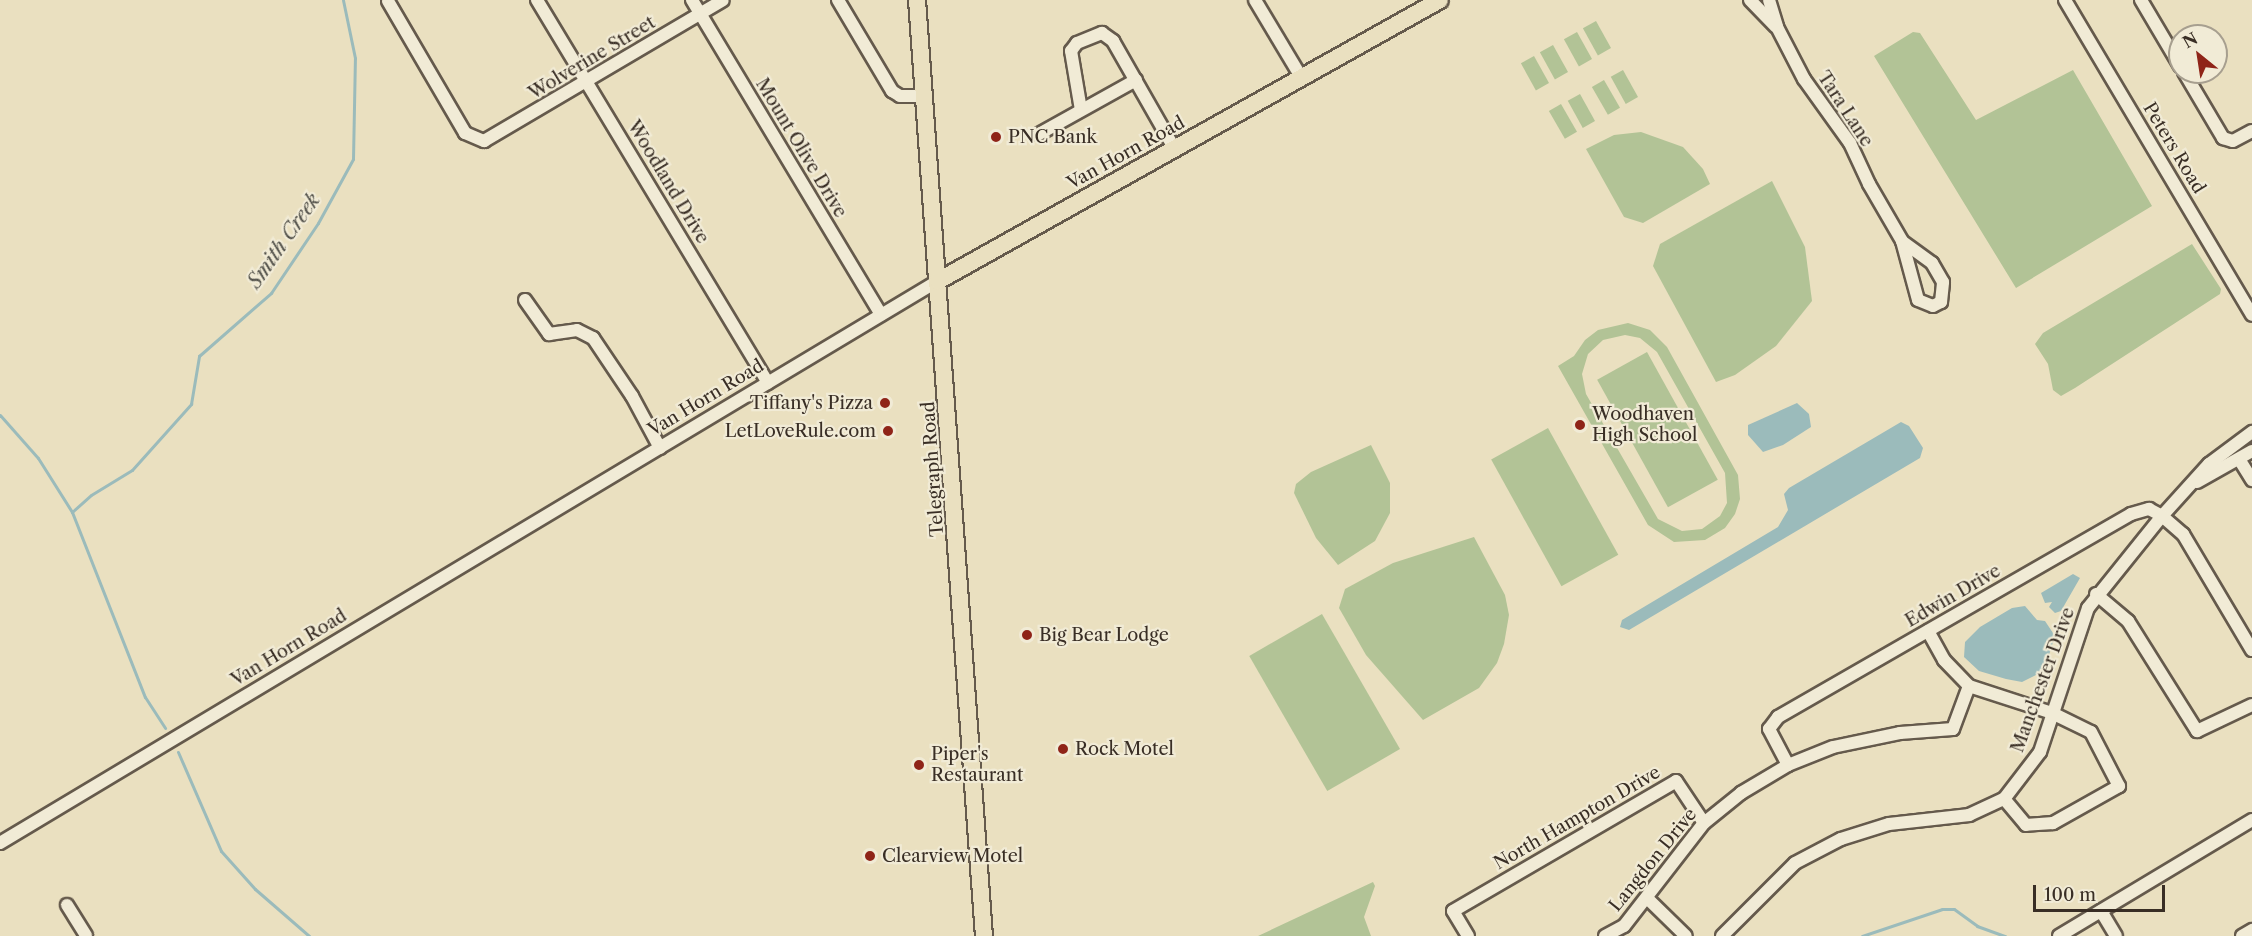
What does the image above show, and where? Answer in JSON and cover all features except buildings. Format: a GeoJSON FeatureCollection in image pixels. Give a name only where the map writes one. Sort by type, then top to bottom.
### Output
{"type":"FeatureCollection","features":[{"type":"Feature","properties":{"kind":"main road","name":"Telegraph Road"},"geometry":{"type":"LineString","coordinates":[[917,0],[984,936]]}},
{"type":"Feature","properties":{"kind":"main road","name":"Van Horn Road"},"geometry":{"type":"LineString","coordinates":[[938,281],[1440,0]]}},
{"type":"Feature","properties":{"kind":"street","name":"Woodland Drive"},"geometry":{"type":"LineString","coordinates":[[537,0],[768,383]]}},
{"type":"Feature","properties":{"kind":"street","name":"Mount Olive Drive"},"geometry":{"type":"LineString","coordinates":[[692,0],[881,315]]}},
{"type":"Feature","properties":{"kind":"street","name":"Wolverine Street"},"geometry":{"type":"LineString","coordinates":[[388,1],[465,133],[478,141],[491,139],[723,0]]}},
{"type":"Feature","properties":{"kind":"street"},"geometry":{"type":"LineString","coordinates":[[838,0],[892,92],[900,96],[925,96]]}},
{"type":"Feature","properties":{"kind":"street"},"geometry":{"type":"LineString","coordinates":[[1255,0],[1301,77]]}},
{"type":"Feature","properties":{"kind":"street","name":"Tara Lane"},"geometry":{"type":"LineString","coordinates":[[1750,0],[1777,27]]}},
{"type":"Feature","properties":{"kind":"street","name":"Tara Lane"},"geometry":{"type":"LineString","coordinates":[[1768,0],[1777,27],[1804,79],[1850,143],[1902,241],[1918,300],[1933,306],[1944,296],[1943,282],[1932,262],[1902,241]]}},
{"type":"Feature","properties":{"kind":"street","name":"Peters Road"},"geometry":{"type":"LineString","coordinates":[[2065,0],[2252,315]]}},
{"type":"Feature","properties":{"kind":"street"},"geometry":{"type":"LineString","coordinates":[[2141,0],[2168,46]]}},
{"type":"Feature","properties":{"kind":"street"},"geometry":{"type":"LineString","coordinates":[[1081,110],[1071,54],[1077,43],[1097,34],[1107,35],[1136,80],[1174,148]]}},
{"type":"Feature","properties":{"kind":"street"},"geometry":{"type":"LineString","coordinates":[[1039,134],[1136,80]]}},
{"type":"Feature","properties":{"kind":"street"},"geometry":{"type":"LineString","coordinates":[[2191,84],[2223,138],[2234,141],[2252,131]]}},
{"type":"Feature","properties":{"kind":"street","name":"Van Horn Road"},"geometry":{"type":"LineString","coordinates":[[0,843],[938,281]]}},
{"type":"Feature","properties":{"kind":"street"},"geometry":{"type":"LineString","coordinates":[[525,300],[549,334],[577,330],[593,338],[632,396],[660,448]]}},
{"type":"Feature","properties":{"kind":"street"},"geometry":{"type":"LineString","coordinates":[[2252,432],[2228,446],[2162,516],[2183,534],[2252,650]]}},
{"type":"Feature","properties":{"kind":"street"},"geometry":{"type":"LineString","coordinates":[[2188,487],[2252,451]]}},
{"type":"Feature","properties":{"kind":"street"},"geometry":{"type":"LineString","coordinates":[[2239,459],[2252,480]]}},
{"type":"Feature","properties":{"kind":"street","name":"Edwin Drive"},"geometry":{"type":"LineString","coordinates":[[1788,765],[1769,729],[1778,717],[2140,510],[2149,508],[2162,516]]}},
{"type":"Feature","properties":{"kind":"street","name":"Manchester Drive"},"geometry":{"type":"LineString","coordinates":[[1722,936],[1795,863],[1841,839],[1889,824],[1969,815],[2004,799],[2040,752],[2081,622],[2097,594],[2162,516]]}},
{"type":"Feature","properties":{"kind":"street"},"geometry":{"type":"LineString","coordinates":[[2097,594],[2128,621],[2197,731],[2252,705]]}},
{"type":"Feature","properties":{"kind":"street"},"geometry":{"type":"LineString","coordinates":[[1928,631],[1944,660],[1969,686],[2052,713],[2091,732],[2119,786],[2053,823],[2026,825],[2004,799]]}},
{"type":"Feature","properties":{"kind":"street","name":"Langdon Drive"},"geometry":{"type":"LineString","coordinates":[[1605,936],[1624,926],[1647,898],[1674,857],[1704,823],[1741,793],[1788,765],[1833,747],[1900,733],[1953,729],[1969,686]]}},
{"type":"Feature","properties":{"kind":"street","name":"North Hampton Drive"},"geometry":{"type":"LineString","coordinates":[[1468,936],[1453,911],[1676,781],[1704,823]]}},
{"type":"Feature","properties":{"kind":"street"},"geometry":{"type":"LineString","coordinates":[[2059,936],[2252,820]]}},
{"type":"Feature","properties":{"kind":"street"},"geometry":{"type":"LineString","coordinates":[[1647,898],[1686,936]]}},
{"type":"Feature","properties":{"kind":"street"},"geometry":{"type":"LineString","coordinates":[[67,905],[86,936]]}},
{"type":"Feature","properties":{"kind":"street"},"geometry":{"type":"LineString","coordinates":[[2101,911],[2116,936]]}},
{"type":"Feature","properties":{"kind":"street"},"geometry":{"type":"LineString","coordinates":[[2242,936],[2252,930]]}},
{"type":"Feature","properties":{"kind":"green space"},"geometry":{"type":"Polygon","coordinates":[[[1596,21],[1611,48],[1598,55],[1583,28],[1596,21]]]}},
{"type":"Feature","properties":{"kind":"green space"},"geometry":{"type":"Polygon","coordinates":[[[1577,32],[1592,59],[1579,66],[1564,39],[1577,32]]]}},
{"type":"Feature","properties":{"kind":"green space"},"geometry":{"type":"Polygon","coordinates":[[[1913,32],[1920,33],[1976,120],[2073,70],[2152,206],[2016,288],[1874,56],[1913,32]]]}},
{"type":"Feature","properties":{"kind":"green space"},"geometry":{"type":"Polygon","coordinates":[[[1553,45],[1568,72],[1555,79],[1540,52],[1553,45]]]}},
{"type":"Feature","properties":{"kind":"green space"},"geometry":{"type":"Polygon","coordinates":[[[1534,56],[1549,83],[1536,90],[1521,63],[1534,56]]]}},
{"type":"Feature","properties":{"kind":"green space"},"geometry":{"type":"Polygon","coordinates":[[[1623,70],[1638,97],[1626,104],[1611,77],[1623,70]]]}},
{"type":"Feature","properties":{"kind":"green space"},"geometry":{"type":"Polygon","coordinates":[[[1604,80],[1620,108],[1608,115],[1592,87],[1604,80]]]}},
{"type":"Feature","properties":{"kind":"green space"},"geometry":{"type":"Polygon","coordinates":[[[1580,94],[1595,121],[1583,128],[1568,101],[1580,94]]]}},
{"type":"Feature","properties":{"kind":"green space"},"geometry":{"type":"Polygon","coordinates":[[[1561,104],[1577,132],[1565,139],[1549,111],[1561,104]]]}},
{"type":"Feature","properties":{"kind":"green space"},"geometry":{"type":"Polygon","coordinates":[[[1641,132],[1683,147],[1703,169],[1710,184],[1643,223],[1624,217],[1586,149],[1614,135],[1641,132]]]}},
{"type":"Feature","properties":{"kind":"green space"},"geometry":{"type":"Polygon","coordinates":[[[1772,181],[1805,247],[1812,301],[1776,346],[1735,375],[1716,382],[1653,266],[1660,244],[1772,181]]]}},
{"type":"Feature","properties":{"kind":"green space"},"geometry":{"type":"Polygon","coordinates":[[[2192,244],[2221,289],[2220,294],[2075,388],[2061,396],[2053,390],[2048,364],[2035,344],[2043,333],[2192,244]]]}},
{"type":"Feature","properties":{"kind":"green space"},"geometry":{"type":"Polygon","coordinates":[[[1628,323],[1650,330],[1667,347],[1738,475],[1740,499],[1735,514],[1725,528],[1705,540],[1674,542],[1648,525],[1558,366],[1574,356],[1585,340],[1598,330],[1628,323]],[[1625,335],[1603,340],[1588,354],[1582,374],[1586,394],[1658,519],[1682,531],[1702,529],[1720,516],[1727,503],[1725,473],[1657,352],[1640,338],[1625,335]]]}},
{"type":"Feature","properties":{"kind":"green space"},"geometry":{"type":"Polygon","coordinates":[[[1647,352],[1718,480],[1668,507],[1597,380],[1647,352]]]}},
{"type":"Feature","properties":{"kind":"green space"},"geometry":{"type":"Polygon","coordinates":[[[1548,428],[1618,555],[1561,586],[1491,460],[1548,428]]]}},
{"type":"Feature","properties":{"kind":"green space"},"geometry":{"type":"Polygon","coordinates":[[[1371,445],[1390,483],[1390,513],[1375,541],[1338,565],[1316,538],[1294,493],[1296,484],[1311,472],[1371,445]]]}},
{"type":"Feature","properties":{"kind":"green space"},"geometry":{"type":"Polygon","coordinates":[[[1474,537],[1505,595],[1509,615],[1504,644],[1497,663],[1479,688],[1423,720],[1366,655],[1339,608],[1345,589],[1393,563],[1474,537]]]}},
{"type":"Feature","properties":{"kind":"green space"},"geometry":{"type":"Polygon","coordinates":[[[1322,614],[1400,749],[1327,791],[1249,656],[1322,614]]]}},
{"type":"Feature","properties":{"kind":"green space"},"geometry":{"type":"Polygon","coordinates":[[[1373,882],[1375,886],[1364,917],[1371,936],[1258,936],[1373,882]]]}},
{"type":"Feature","properties":{"kind":"water"},"geometry":{"type":"Polygon","coordinates":[[[1797,403],[1809,414],[1811,427],[1783,445],[1763,452],[1748,435],[1748,425],[1797,403]]]}},
{"type":"Feature","properties":{"kind":"water"},"geometry":{"type":"Polygon","coordinates":[[[1901,422],[1909,426],[1923,448],[1920,458],[1629,630],[1620,627],[1622,620],[1778,527],[1788,510],[1784,494],[1789,488],[1901,422]]]}},
{"type":"Feature","properties":{"kind":"water"},"geometry":{"type":"Polygon","coordinates":[[[2073,574],[2080,578],[2061,611],[2055,613],[2049,607],[2052,602],[2045,603],[2041,593],[2073,574]]]}},
{"type":"Feature","properties":{"kind":"water"},"geometry":{"type":"Polygon","coordinates":[[[2025,606],[2037,620],[2045,621],[2055,636],[2044,671],[2022,682],[1979,671],[1964,657],[1965,642],[1980,627],[2012,608],[2025,606]]]}},
{"type":"Feature","properties":{"kind":"waterway","name":"Smith Creek"},"geometry":{"type":"LineString","coordinates":[[72,512],[91,495],[132,470],[191,404],[199,356],[271,293],[318,223],[353,159],[355,58],[343,0]]}},
{"type":"Feature","properties":{"kind":"waterway","name":"Smith Creek"},"geometry":{"type":"LineString","coordinates":[[0,415],[38,458],[72,512],[145,697],[165,728]]}},
{"type":"Feature","properties":{"kind":"waterway","name":"Smith Creek"},"geometry":{"type":"LineString","coordinates":[[178,752],[221,851],[255,889],[309,936]]}},
{"type":"Feature","properties":{"kind":"waterway","name":"Smith Creek"},"geometry":{"type":"LineString","coordinates":[[1862,936],[1942,909],[1954,909],[1977,926],[2005,936]]}},
{"type":"Feature","properties":{"kind":"place","name":"PNC Bank"},"geometry":{"type":"Point","coordinates":[996,137]}},
{"type":"Feature","properties":{"kind":"place","name":"Tiffany's Pizza"},"geometry":{"type":"Point","coordinates":[885,403]}},
{"type":"Feature","properties":{"kind":"place","name":"Woodhaven High School"},"geometry":{"type":"Point","coordinates":[1580,425]}},
{"type":"Feature","properties":{"kind":"place","name":"LetLoveRule.com"},"geometry":{"type":"Point","coordinates":[888,431]}},
{"type":"Feature","properties":{"kind":"place","name":"Big Bear Lodge"},"geometry":{"type":"Point","coordinates":[1027,635]}},
{"type":"Feature","properties":{"kind":"place","name":"Rock Motel"},"geometry":{"type":"Point","coordinates":[1063,749]}},
{"type":"Feature","properties":{"kind":"place","name":"Piper's Restaurant"},"geometry":{"type":"Point","coordinates":[919,765]}},
{"type":"Feature","properties":{"kind":"place","name":"Clearview Motel"},"geometry":{"type":"Point","coordinates":[870,856]}}]}
